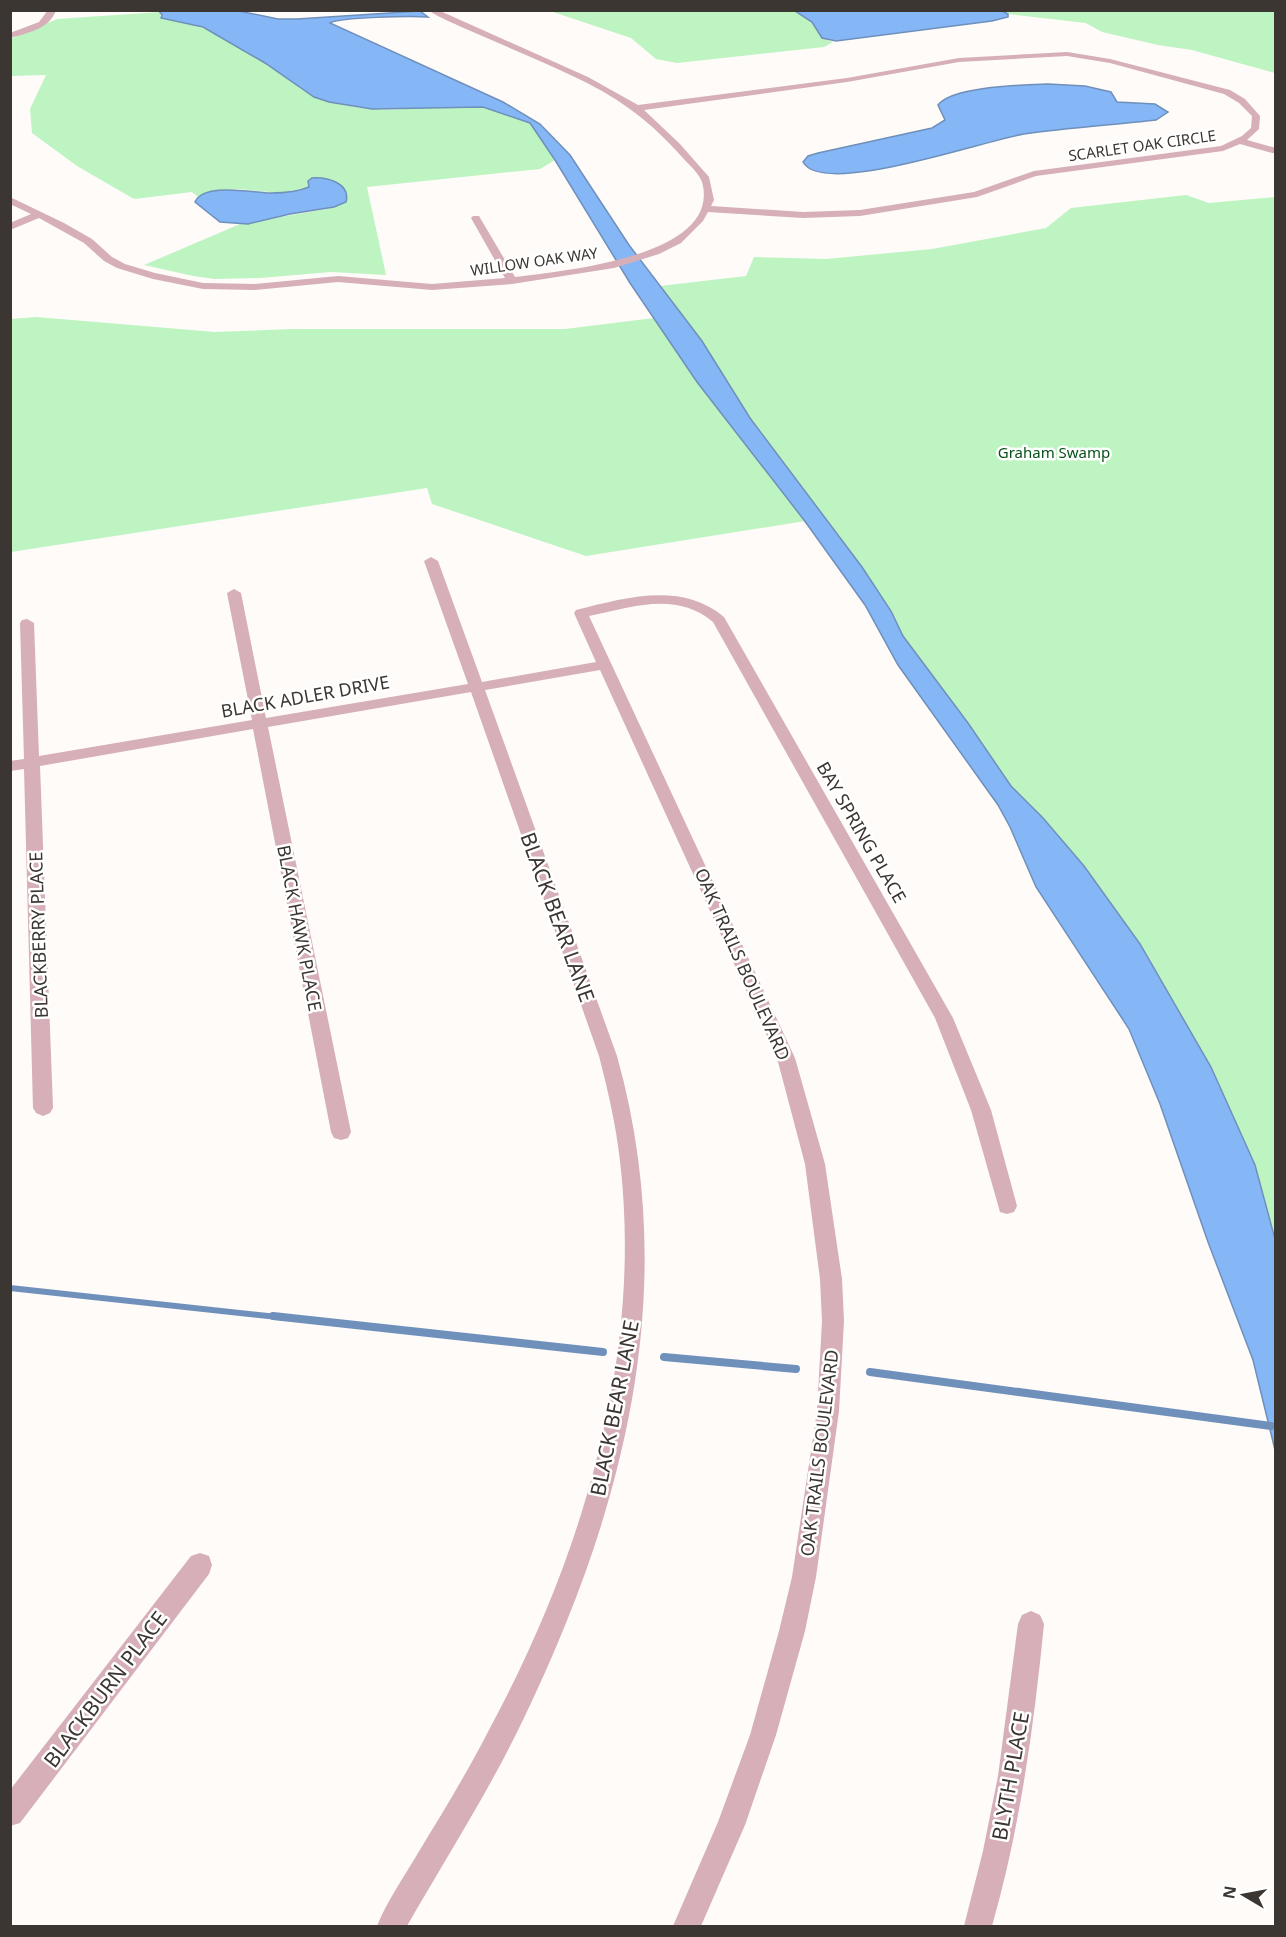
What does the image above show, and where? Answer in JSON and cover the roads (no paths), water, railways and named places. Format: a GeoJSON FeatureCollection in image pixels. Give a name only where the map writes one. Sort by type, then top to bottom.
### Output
{"type":"FeatureCollection","features":[{"type":"Feature","properties":{"kind":"street"},"geometry":{"type":"LineString","coordinates":[[10,36],[45,22],[51,16],[52,10]]}},
{"type":"Feature","properties":{"kind":"street"},"geometry":{"type":"LineString","coordinates":[[431,10],[585,79],[637,108],[700,169],[710,190],[705,209]]}},
{"type":"Feature","properties":{"kind":"street","name":"SCARLET OAK CIRCLE"},"geometry":{"type":"LineString","coordinates":[[637,108],[847,80],[959,60],[1067,54],[1110,61],[1227,92],[1242,101],[1256,116],[1255,129],[1240,141],[1201,153],[1034,174],[977,194],[945,201],[860,213],[802,215],[705,209]]}},
{"type":"Feature","properties":{"kind":"street"},"geometry":{"type":"LineString","coordinates":[[1240,141],[1275,151]]}},
{"type":"Feature","properties":{"kind":"street","name":"WILLOW OAK WAY"},"geometry":{"type":"LineString","coordinates":[[10,200],[88,241],[108,259],[121,266],[153,276],[203,286],[255,287],[338,279],[432,287],[512,281],[610,266],[643,257],[677,241],[700,219],[705,209]]}},
{"type":"Feature","properties":{"kind":"street"},"geometry":{"type":"LineString","coordinates":[[10,227],[39,214]]}},
{"type":"Feature","properties":{"kind":"street"},"geometry":{"type":"LineString","coordinates":[[476,218],[512,281]]}},
{"type":"Feature","properties":{"kind":"street","name":"BLACK BEAR LANE"},"geometry":{"type":"LineString","coordinates":[[391,1926],[512,1714],[561,1603],[593,1514],[603,1475],[622,1388],[632,1322],[633,1180],[616,1085],[608,1056],[431,561]]}},
{"type":"Feature","properties":{"kind":"street","name":"BLACK HAWK PLACE"},"geometry":{"type":"LineString","coordinates":[[234,593],[341,1132]]}},
{"type":"Feature","properties":{"kind":"street","name":"BAY SPRING PLACE"},"geometry":{"type":"LineString","coordinates":[[581,613],[674,599],[700,605],[719,620],[940,1011],[976,1098],[998,1162],[1007,1206]]}},
{"type":"Feature","properties":{"kind":"street","name":"OAK TRAILS BOULEVARD"},"geometry":{"type":"LineString","coordinates":[[581,613],[786,1058],[807,1132],[821,1199],[834,1321],[822,1461],[804,1576],[792,1632],[760,1746],[731,1825],[687,1926]]}},
{"type":"Feature","properties":{"kind":"street","name":"BLACKBERRY PLACE"},"geometry":{"type":"LineString","coordinates":[[27,623],[43,1108]]}},
{"type":"Feature","properties":{"kind":"street","name":"BLACK ADLER DRIVE"},"geometry":{"type":"LineString","coordinates":[[10,765],[606,665]]}},
{"type":"Feature","properties":{"kind":"street","name":"BLACKBURN PLACE"},"geometry":{"type":"LineString","coordinates":[[10,1813],[200,1565]]}},
{"type":"Feature","properties":{"kind":"street","name":"BLYTH PLACE"},"geometry":{"type":"LineString","coordinates":[[978,1926],[995,1860],[1013,1773],[1031,1624]]}},
{"type":"Feature","properties":{"kind":"water"},"geometry":{"type":"Polygon","coordinates":[[[1000,10],[1008,14],[1008,17],[836,41],[822,38],[812,22],[795,11],[1000,10]]]}},
{"type":"Feature","properties":{"kind":"water"},"geometry":{"type":"Polygon","coordinates":[[[159,11],[239,11],[278,19],[297,19],[420,11],[428,17],[361,18],[330,23],[503,102],[540,124],[570,155],[629,245],[702,341],[750,418],[862,567],[891,611],[903,636],[968,723],[1011,786],[1043,818],[1084,866],[1140,944],[1211,1067],[1255,1165],[1275,1239],[1275,1450],[1253,1360],[1208,1242],[1160,1104],[1129,1029],[1036,887],[998,805],[898,665],[865,605],[804,520],[697,382],[630,283],[530,123],[483,107],[372,109],[329,102],[314,97],[265,63],[203,27],[161,18],[159,11]]]}},
{"type":"Feature","properties":{"kind":"water"},"geometry":{"type":"Polygon","coordinates":[[[1048,84],[1085,86],[1111,92],[1117,102],[1155,104],[1168,112],[1156,120],[1024,134],[871,171],[840,174],[817,171],[803,162],[808,156],[818,153],[932,128],[945,120],[938,105],[958,94],[989,88],[1048,84]]]}},
{"type":"Feature","properties":{"kind":"water"},"geometry":{"type":"Polygon","coordinates":[[[312,178],[336,182],[345,190],[346,202],[334,207],[248,224],[220,222],[195,202],[200,196],[218,190],[271,193],[295,191],[309,187],[308,181],[312,178]]]}},
{"type":"Feature","properties":{"kind":"waterway"},"geometry":{"type":"LineString","coordinates":[[10,1288],[287,1318]]}},
{"type":"Feature","properties":{"kind":"waterway"},"geometry":{"type":"LineString","coordinates":[[273,1316],[603,1352]]}},
{"type":"Feature","properties":{"kind":"waterway"},"geometry":{"type":"LineString","coordinates":[[664,1357],[796,1369]]}},
{"type":"Feature","properties":{"kind":"waterway"},"geometry":{"type":"LineString","coordinates":[[870,1372],[1271,1426]]}},
{"type":"Feature","properties":{"kind":"park label","name":"Graham Swamp"},"geometry":{"type":"Point","coordinates":[1054,452]}}]}
